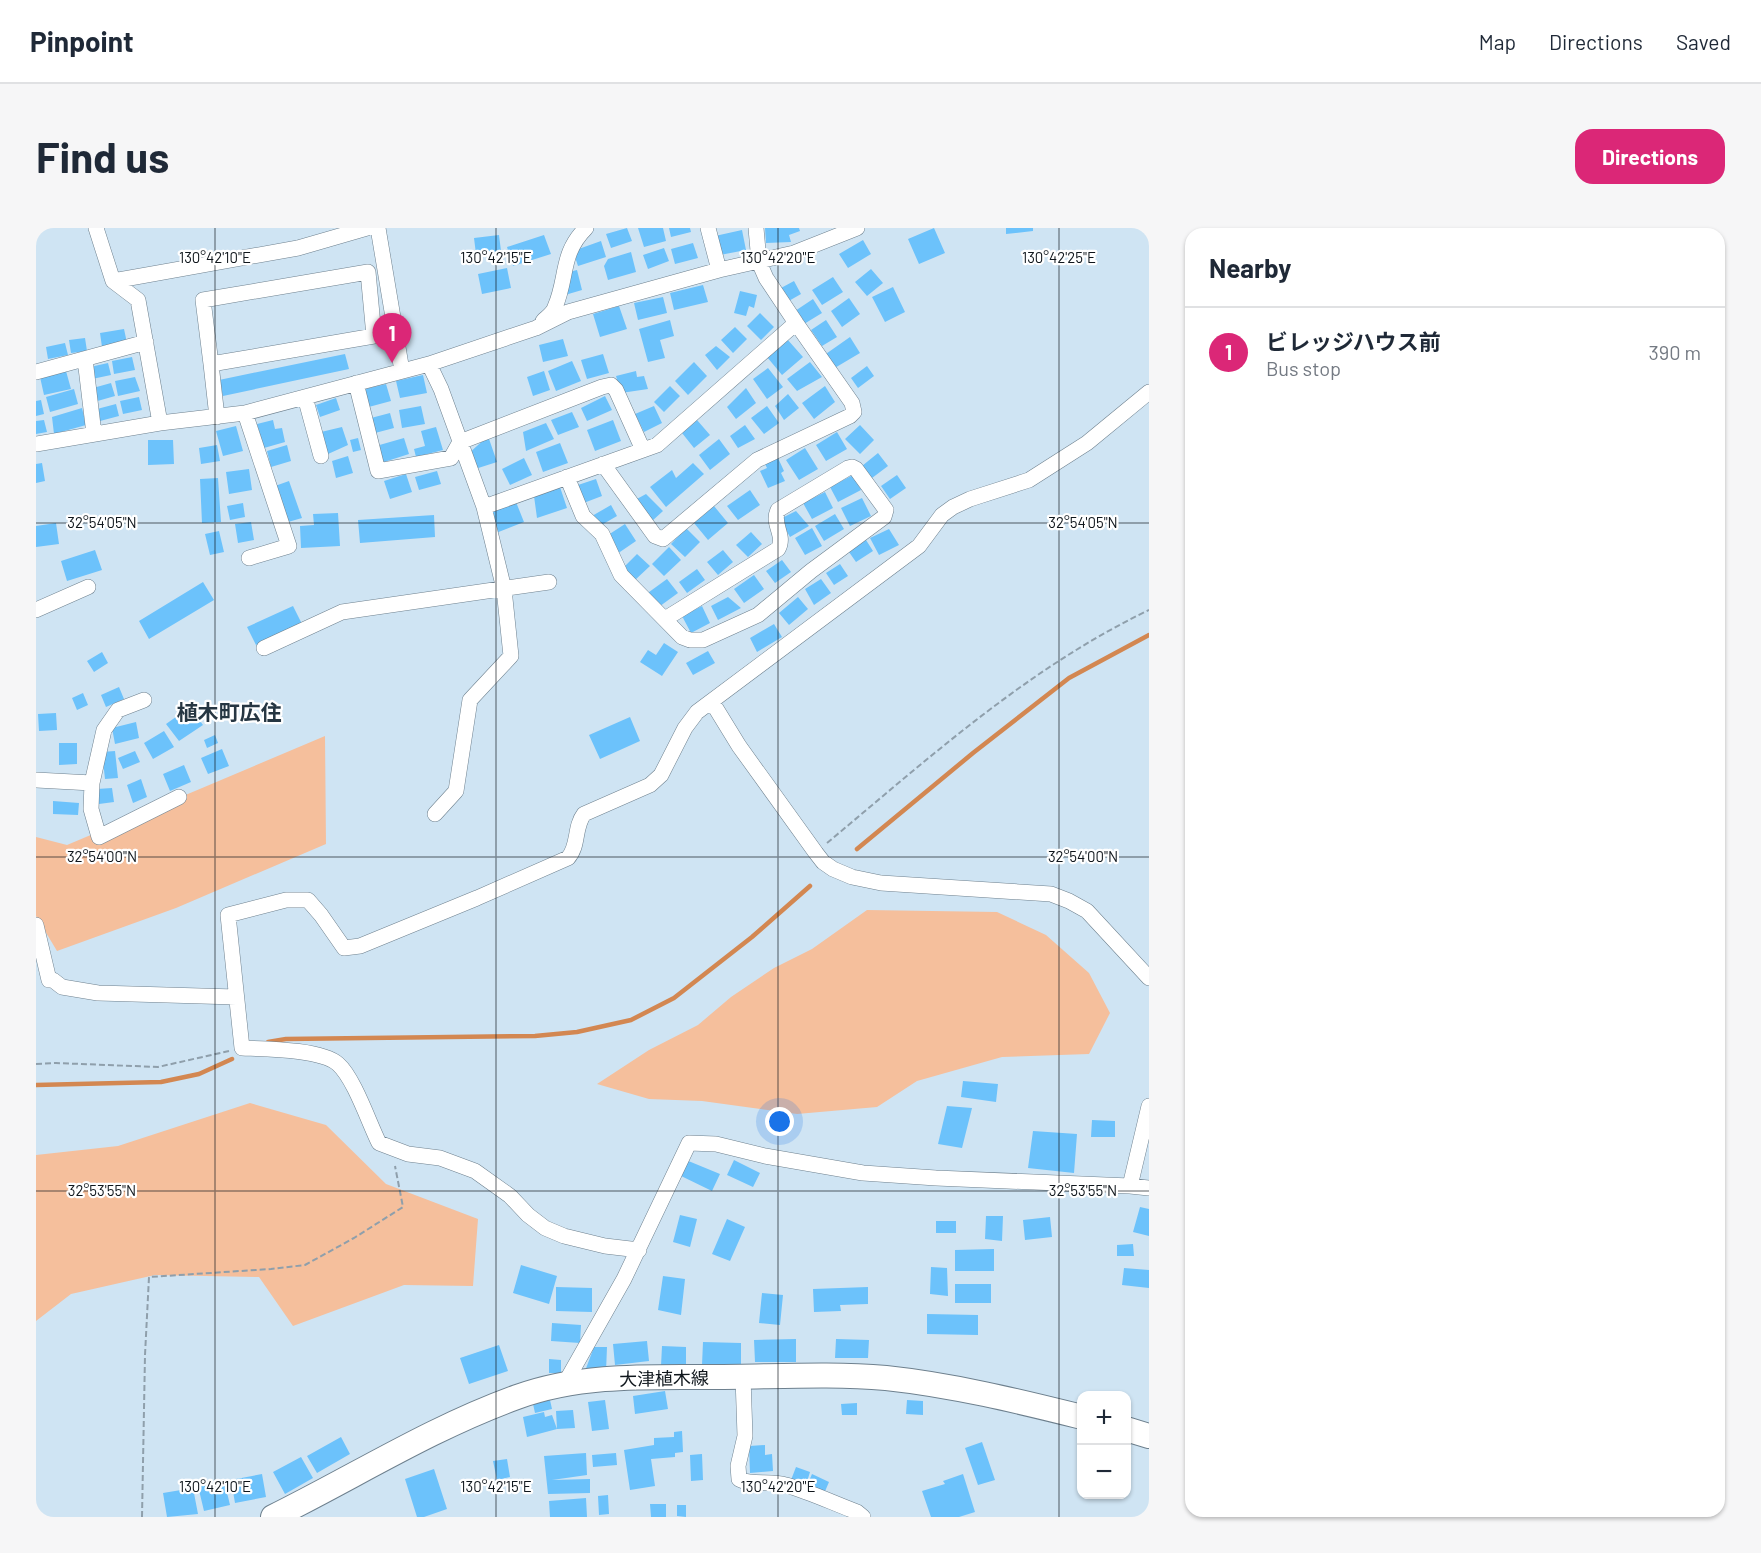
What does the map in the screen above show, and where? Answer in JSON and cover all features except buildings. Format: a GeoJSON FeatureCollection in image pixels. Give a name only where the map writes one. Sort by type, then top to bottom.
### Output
{"type":"FeatureCollection","features":[{"type":"Feature","properties":{"kind":"main road","name":"大津植木線"},"geometry":{"type":"LineString","coordinates":[[273,1517],[438,1430],[518,1397],[564,1385],[600,1379],[849,1376],[929,1383],[1077,1417]]}},
{"type":"Feature","properties":{"kind":"main road"},"geometry":{"type":"LineString","coordinates":[[1131,1431],[1149,1436]]}},
{"type":"Feature","properties":{"kind":"street"},"geometry":{"type":"LineString","coordinates":[[96,228],[113,281],[138,300],[160,423]]}},
{"type":"Feature","properties":{"kind":"street"},"geometry":{"type":"LineString","coordinates":[[113,281],[298,248],[367,228]]}},
{"type":"Feature","properties":{"kind":"street"},"geometry":{"type":"LineString","coordinates":[[378,228],[402,371]]}},
{"type":"Feature","properties":{"kind":"street"},"geometry":{"type":"LineString","coordinates":[[536,328],[555,309],[573,241],[586,228]]}},
{"type":"Feature","properties":{"kind":"street"},"geometry":{"type":"LineString","coordinates":[[708,228],[719,270]]}},
{"type":"Feature","properties":{"kind":"street"},"geometry":{"type":"LineString","coordinates":[[603,464],[655,536],[663,539],[757,460],[850,416],[854,412],[852,403],[770,285],[759,262],[756,228]]}},
{"type":"Feature","properties":{"kind":"street"},"geometry":{"type":"LineString","coordinates":[[36,444],[160,423],[245,413],[305,398],[429,364],[536,328],[568,312],[719,270],[794,253],[857,228]]}},
{"type":"Feature","properties":{"kind":"street"},"geometry":{"type":"LineString","coordinates":[[212,364],[374,336],[368,272],[203,300],[217,417]]}},
{"type":"Feature","properties":{"kind":"street"},"geometry":{"type":"LineString","coordinates":[[484,507],[657,446],[796,323]]}},
{"type":"Feature","properties":{"kind":"street"},"geometry":{"type":"LineString","coordinates":[[36,372],[146,342]]}},
{"type":"Feature","properties":{"kind":"street"},"geometry":{"type":"LineString","coordinates":[[85,359],[94,434]]}},
{"type":"Feature","properties":{"kind":"street"},"geometry":{"type":"LineString","coordinates":[[429,364],[441,389],[484,507],[504,589],[511,656],[470,700],[456,790],[435,814]]}},
{"type":"Feature","properties":{"kind":"street"},"geometry":{"type":"LineString","coordinates":[[356,384],[378,471],[451,458],[460,442],[611,385],[616,390],[643,450]]}},
{"type":"Feature","properties":{"kind":"street"},"geometry":{"type":"LineString","coordinates":[[639,1250],[605,1246],[564,1236],[545,1228],[528,1215],[510,1196],[475,1171],[440,1158],[408,1154],[379,1143],[348,1076],[338,1064],[331,1060],[296,1051],[242,1048],[228,915],[286,900],[308,900],[344,948],[360,946],[568,858],[573,852],[578,821],[584,814],[650,785],[661,775],[685,728],[697,712],[919,546],[942,515],[970,499],[1029,480],[1087,443],[1149,392]]}},
{"type":"Feature","properties":{"kind":"street"},"geometry":{"type":"LineString","coordinates":[[305,398],[321,456]]}},
{"type":"Feature","properties":{"kind":"street"},"geometry":{"type":"LineString","coordinates":[[245,413],[289,546],[249,558]]}},
{"type":"Feature","properties":{"kind":"street"},"geometry":{"type":"LineString","coordinates":[[567,477],[583,516],[602,534],[621,575],[682,637],[690,640],[703,640],[758,615],[811,571],[884,517],[886,510],[856,469],[849,468],[778,510],[775,521],[780,535],[778,549],[665,619]]}},
{"type":"Feature","properties":{"kind":"street"},"geometry":{"type":"LineString","coordinates":[[264,648],[342,612],[549,582]]}},
{"type":"Feature","properties":{"kind":"street"},"geometry":{"type":"LineString","coordinates":[[36,610],[88,587]]}},
{"type":"Feature","properties":{"kind":"street"},"geometry":{"type":"LineString","coordinates":[[144,700],[118,710],[104,730],[92,783],[92,810],[99,837],[179,797]]}},
{"type":"Feature","properties":{"kind":"street"},"geometry":{"type":"LineString","coordinates":[[712,702],[740,746],[816,853],[823,862],[834,869],[852,878],[881,883],[1051,894],[1087,911],[1149,978]]}},
{"type":"Feature","properties":{"kind":"street"},"geometry":{"type":"LineString","coordinates":[[36,780],[92,783]]}},
{"type":"Feature","properties":{"kind":"street"},"geometry":{"type":"LineString","coordinates":[[36,925],[49,980],[53,980],[62,987],[98,993],[236,997]]}},
{"type":"Feature","properties":{"kind":"street"},"geometry":{"type":"LineString","coordinates":[[1130,1185],[1149,1106]]}},
{"type":"Feature","properties":{"kind":"street"},"geometry":{"type":"LineString","coordinates":[[564,1385],[639,1250],[689,1143],[716,1144],[765,1156],[863,1173],[1130,1185],[1149,1188]]}},
{"type":"Feature","properties":{"kind":"street"},"geometry":{"type":"LineString","coordinates":[[743,1377],[745,1436],[738,1466],[740,1479],[746,1483],[766,1481],[785,1484],[857,1512],[862,1517]]}},
{"type":"Feature","properties":{"kind":"path"},"geometry":{"type":"LineString","coordinates":[[816,853],[965,729],[1039,673],[1073,651],[1149,610]]}},
{"type":"Feature","properties":{"kind":"path"},"geometry":{"type":"LineString","coordinates":[[36,1065],[56,1063],[158,1067],[242,1048]]}},
{"type":"Feature","properties":{"kind":"path"},"geometry":{"type":"LineString","coordinates":[[142,1517],[149,1277],[282,1268],[305,1264],[325,1254],[403,1207],[391,1147]]}},
{"type":"Feature","properties":{"kind":"shaded area"},"geometry":{"type":"Polygon","coordinates":[[[325,736],[326,844],[176,908],[57,951],[36,916],[36,837],[67,845],[325,736]]]}},
{"type":"Feature","properties":{"kind":"shaded area"},"geometry":{"type":"Polygon","coordinates":[[[867,910],[997,912],[1046,935],[1089,973],[1110,1013],[1089,1054],[1002,1057],[917,1081],[877,1107],[797,1114],[702,1101],[649,1099],[597,1084],[649,1050],[698,1025],[731,997],[774,968],[812,949],[867,910]]]}},
{"type":"Feature","properties":{"kind":"shaded area"},"geometry":{"type":"Polygon","coordinates":[[[250,1103],[326,1125],[386,1184],[478,1219],[473,1286],[404,1285],[293,1326],[259,1277],[155,1275],[71,1294],[36,1321],[36,1155],[118,1146],[250,1103]]]}},
{"type":"Feature","properties":{"kind":"waterway"},"geometry":{"type":"LineString","coordinates":[[857,849],[973,753],[1069,678],[1149,635]]}},
{"type":"Feature","properties":{"kind":"waterway"},"geometry":{"type":"LineString","coordinates":[[268,1042],[286,1039],[535,1036],[577,1032],[631,1020],[674,998],[752,937],[810,886]]}},
{"type":"Feature","properties":{"kind":"waterway"},"geometry":{"type":"LineString","coordinates":[[36,1085],[161,1082],[199,1074],[232,1059]]}},
{"type":"Feature","properties":{"kind":"place","name":"ビレッジハウス前"},"geometry":{"type":"Point","coordinates":[392,363]}},
{"type":"Feature","properties":{"kind":"district","name":"植木町広住"},"geometry":{"type":"Point","coordinates":[229,711]}}]}
